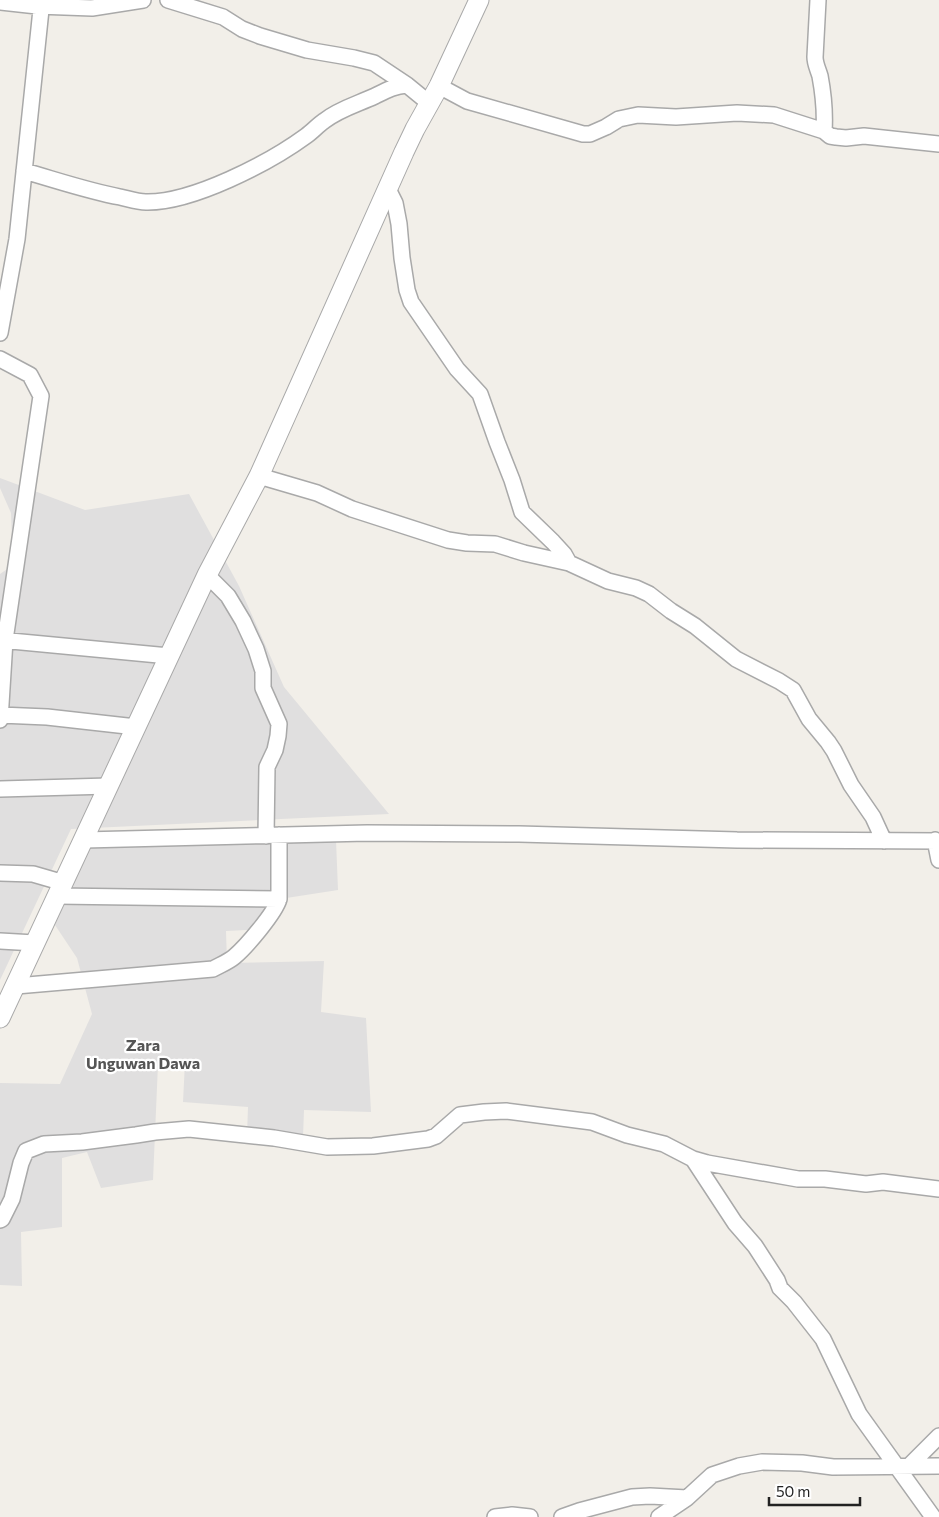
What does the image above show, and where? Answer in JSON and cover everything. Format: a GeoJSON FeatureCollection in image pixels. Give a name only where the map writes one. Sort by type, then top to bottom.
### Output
{"type":"FeatureCollection","features":[{"type":"Feature","properties":{"kind":"street"},"geometry":{"type":"LineString","coordinates":[[0,2],[42,3],[92,8],[143,0]]}},
{"type":"Feature","properties":{"kind":"street"},"geometry":{"type":"LineString","coordinates":[[168,0],[223,17],[242,29],[260,36],[307,50],[374,63],[407,85],[429,103]]}},
{"type":"Feature","properties":{"kind":"street"},"geometry":{"type":"LineString","coordinates":[[0,1018],[207,575],[258,476],[415,129],[440,86],[479,0]]}},
{"type":"Feature","properties":{"kind":"street"},"geometry":{"type":"LineString","coordinates":[[818,0],[815,64],[820,76],[825,120],[824,131]]}},
{"type":"Feature","properties":{"kind":"street"},"geometry":{"type":"LineString","coordinates":[[0,333],[17,239],[42,3]]}},
{"type":"Feature","properties":{"kind":"street"},"geometry":{"type":"LineString","coordinates":[[24,171],[135,201],[173,199],[205,189],[269,160],[308,134],[324,120],[342,110],[386,90],[407,85]]}},
{"type":"Feature","properties":{"kind":"street"},"geometry":{"type":"LineString","coordinates":[[440,86],[467,101],[583,134],[598,131],[620,119],[638,116],[676,117],[737,113],[774,115],[824,131],[830,136],[836,137],[864,136],[939,144]]}},
{"type":"Feature","properties":{"kind":"street"},"geometry":{"type":"LineString","coordinates":[[388,189],[395,203],[411,302],[457,369],[480,394],[522,512],[553,542],[569,563]]}},
{"type":"Feature","properties":{"kind":"street"},"geometry":{"type":"LineString","coordinates":[[0,359],[30,376],[41,396],[2,640],[0,720]]}},
{"type":"Feature","properties":{"kind":"street"},"geometry":{"type":"LineString","coordinates":[[258,476],[318,493],[352,509],[448,540],[495,544],[524,554],[569,563],[608,581],[636,588],[649,594],[695,626],[736,659],[779,680],[794,690],[809,719],[834,751],[850,785],[873,818],[884,840]]}},
{"type":"Feature","properties":{"kind":"street"},"geometry":{"type":"LineString","coordinates":[[16,986],[214,969],[233,958],[277,906],[279,899],[267,767],[275,750],[279,724],[263,688],[263,671],[256,649],[243,621],[228,596],[207,575]]}},
{"type":"Feature","properties":{"kind":"street"},"geometry":{"type":"LineString","coordinates":[[2,640],[169,656]]}},
{"type":"Feature","properties":{"kind":"street"},"geometry":{"type":"LineString","coordinates":[[0,715],[47,717],[136,727]]}},
{"type":"Feature","properties":{"kind":"street"},"geometry":{"type":"LineString","coordinates":[[0,789],[108,786]]}},
{"type":"Feature","properties":{"kind":"street"},"geometry":{"type":"LineString","coordinates":[[84,840],[367,833],[500,834],[736,840],[937,841],[939,860]]}},
{"type":"Feature","properties":{"kind":"street"},"geometry":{"type":"LineString","coordinates":[[0,873],[33,874],[60,889],[279,899]]}},
{"type":"Feature","properties":{"kind":"street"},"geometry":{"type":"LineString","coordinates":[[0,941],[36,943]]}},
{"type":"Feature","properties":{"kind":"street"},"geometry":{"type":"LineString","coordinates":[[0,1220],[12,1199],[26,1151],[44,1144],[82,1142],[155,1132],[189,1130],[274,1138],[327,1147],[373,1146],[428,1139],[436,1136],[460,1116],[484,1112],[506,1112],[592,1122],[627,1135],[664,1144],[693,1160],[798,1179],[866,1184],[883,1182],[939,1189]]}},
{"type":"Feature","properties":{"kind":"street"},"geometry":{"type":"LineString","coordinates":[[693,1160],[735,1223],[755,1246],[777,1280],[780,1288],[794,1302],[822,1339],[859,1414],[902,1466],[933,1517]]}},
{"type":"Feature","properties":{"kind":"street"},"geometry":{"type":"LineString","coordinates":[[902,1466],[939,1436]]}},
{"type":"Feature","properties":{"kind":"street"},"geometry":{"type":"LineString","coordinates":[[659,1517],[687,1498],[712,1475],[739,1466],[762,1462],[802,1463],[833,1467],[939,1466]]}},
{"type":"Feature","properties":{"kind":"street"},"geometry":{"type":"LineString","coordinates":[[562,1517],[578,1511],[632,1498],[650,1496],[687,1498]]}},
{"type":"Feature","properties":{"kind":"street"},"geometry":{"type":"LineString","coordinates":[[495,1517],[512,1515],[530,1517]]}},
{"type":"Feature","properties":{"kind":"shaded area"},"geometry":{"type":"Polygon","coordinates":[[[0,478],[85,510],[189,494],[239,586],[284,687],[389,814],[71,829],[0,980],[0,574],[13,565],[11,513],[0,488],[0,478]]]}},
{"type":"Feature","properties":{"kind":"shaded area"},"geometry":{"type":"Polygon","coordinates":[[[336,840],[338,890],[267,901],[269,929],[226,931],[227,963],[324,961],[321,1012],[366,1018],[371,1112],[304,1110],[303,1137],[247,1135],[248,1107],[183,1102],[185,1062],[158,1064],[153,1180],[101,1188],[87,1152],[62,1158],[62,1227],[21,1232],[22,1286],[0,1285],[0,1083],[60,1084],[92,1014],[77,958],[55,925],[81,848],[336,840]]]}},
{"type":"Feature","properties":{"kind":"district","name":"Zara Unguwan Dawa"},"geometry":{"type":"Point","coordinates":[143,1054]}}]}
